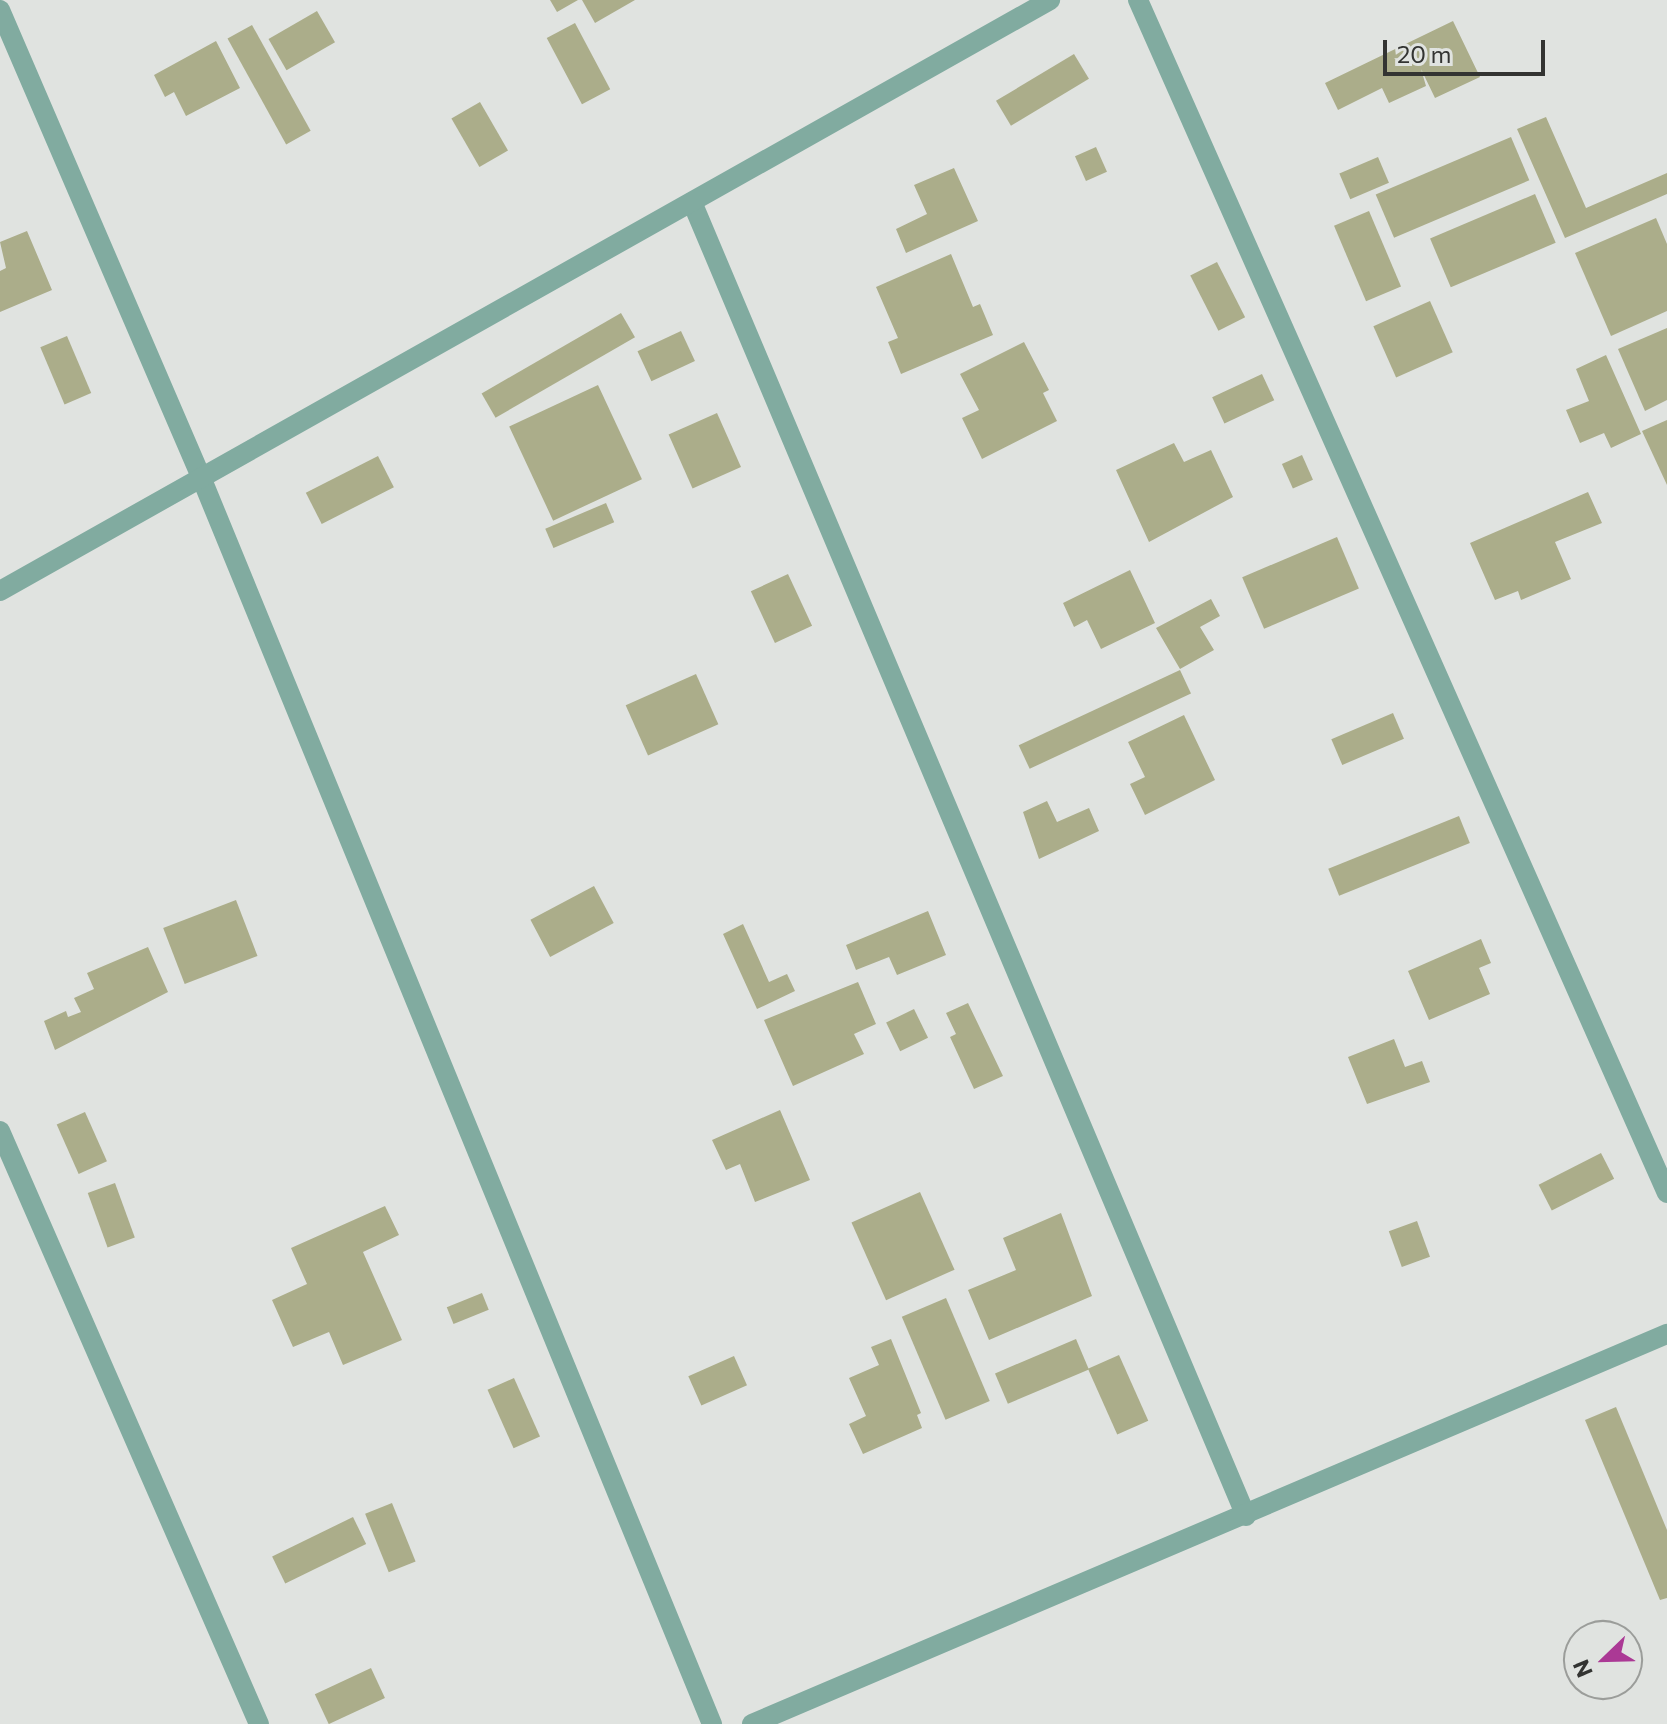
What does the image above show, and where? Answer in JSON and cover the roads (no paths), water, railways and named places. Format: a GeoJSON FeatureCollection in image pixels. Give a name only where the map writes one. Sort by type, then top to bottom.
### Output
{"type":"FeatureCollection","features":[{"type":"Feature","properties":{"kind":"street"},"geometry":{"type":"LineString","coordinates":[[0,591],[1050,0]]}},
{"type":"Feature","properties":{"kind":"street"},"geometry":{"type":"LineString","coordinates":[[1138,0],[1667,1193]]}},
{"type":"Feature","properties":{"kind":"street"},"geometry":{"type":"LineString","coordinates":[[0,10],[201,477],[712,1724]]}},
{"type":"Feature","properties":{"kind":"street"},"geometry":{"type":"LineString","coordinates":[[692,202],[1246,1516]]}},
{"type":"Feature","properties":{"kind":"street"},"geometry":{"type":"LineString","coordinates":[[0,1131],[259,1724]]}},
{"type":"Feature","properties":{"kind":"street"},"geometry":{"type":"LineString","coordinates":[[752,1724],[1667,1334]]}}]}
